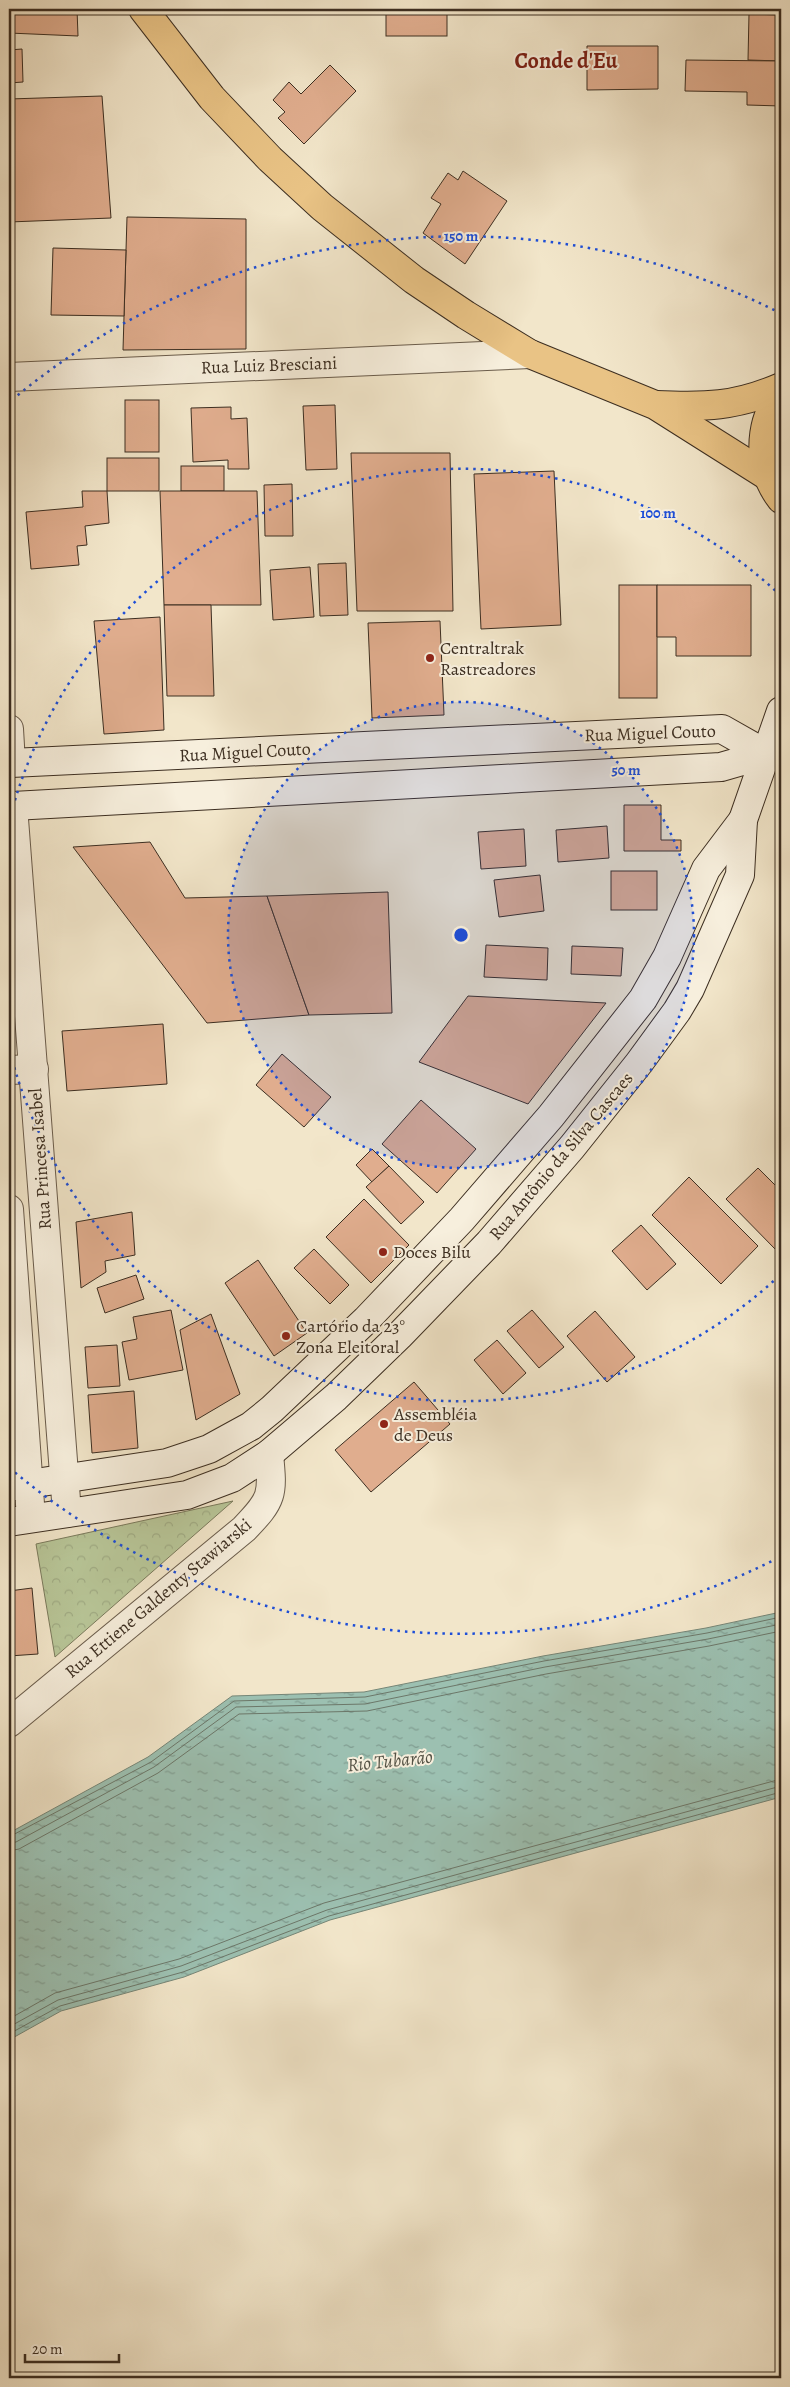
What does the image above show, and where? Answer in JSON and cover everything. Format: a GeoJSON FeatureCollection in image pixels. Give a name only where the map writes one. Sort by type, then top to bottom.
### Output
{"type":"FeatureCollection","features":[{"type":"Feature","properties":{"kind":"main road"},"geometry":{"type":"LineString","coordinates":[[144,9],[212,98],[270,159],[322,207],[414,280],[466,316],[530,354],[654,405],[775,488]]}},
{"type":"Feature","properties":{"kind":"main road"},"geometry":{"type":"LineString","coordinates":[[654,405],[698,407],[730,405],[756,398],[781,387]]}},
{"type":"Feature","properties":{"kind":"main road"},"geometry":{"type":"LineString","coordinates":[[775,488],[763,453],[765,428],[773,404],[781,394]]}},
{"type":"Feature","properties":{"kind":"street","name":"Rua Luiz Bresciani"},"geometry":{"type":"LineString","coordinates":[[9,376],[530,354]]}},
{"type":"Feature","properties":{"kind":"street","name":"Rua Antônio da Silva Cascaes"},"geometry":{"type":"LineString","coordinates":[[19,1486],[167,1463],[209,1449],[250,1426],[326,1359],[462,1218],[551,1116],[612,1040],[655,980],[706,869],[743,820],[774,757],[781,711]]}},
{"type":"Feature","properties":{"kind":"street"},"geometry":{"type":"LineString","coordinates":[[9,729],[10,762],[21,776],[23,784],[22,792],[11,807]]}},
{"type":"Feature","properties":{"kind":"street","name":"Rua Miguel Couto"},"geometry":{"type":"LineString","coordinates":[[10,762],[722,729],[774,757]]}},
{"type":"Feature","properties":{"kind":"street"},"geometry":{"type":"LineString","coordinates":[[324,789],[326,748]]}},
{"type":"Feature","properties":{"kind":"street"},"geometry":{"type":"LineString","coordinates":[[161,756],[164,798]]}},
{"type":"Feature","properties":{"kind":"street","name":"Rua Miguel Couto"},"geometry":{"type":"LineString","coordinates":[[11,807],[721,768],[774,757]]}},
{"type":"Feature","properties":{"kind":"street","name":"Rua Princesa Isabel"},"geometry":{"type":"LineString","coordinates":[[11,807],[21,1069],[67,1513]]}},
{"type":"Feature","properties":{"kind":"street","name":"Rua Antônio da Silva Cascaes"},"geometry":{"type":"LineString","coordinates":[[20,1520],[188,1495],[232,1478],[269,1454],[364,1371],[489,1243],[572,1147],[677,1011],[700,968],[740,875],[743,820]]}},
{"type":"Feature","properties":{"kind":"street"},"geometry":{"type":"LineString","coordinates":[[612,1040],[638,1063]]}},
{"type":"Feature","properties":{"kind":"street","name":"Rua Princesa Isabel"},"geometry":{"type":"LineString","coordinates":[[9,1208],[20,1520]]}},
{"type":"Feature","properties":{"kind":"street"},"geometry":{"type":"LineString","coordinates":[[462,1218],[489,1243]]}},
{"type":"Feature","properties":{"kind":"street"},"geometry":{"type":"LineString","coordinates":[[250,1426],[269,1454]]}},
{"type":"Feature","properties":{"kind":"street","name":"Rua Ettiene Galdenty Stawiarski"},"geometry":{"type":"LineString","coordinates":[[9,1722],[244,1529],[262,1510],[272,1488],[269,1454]]}},
{"type":"Feature","properties":{"kind":"green space"},"geometry":{"type":"Polygon","coordinates":[[[233,1501],[55,1657],[36,1544],[233,1501]]]}},
{"type":"Feature","properties":{"kind":"water","name":"Rio Tubarão"},"geometry":{"type":"Polygon","coordinates":[[[781,1612],[781,1797],[330,1920],[184,1977],[61,2011],[9,2040],[9,1833],[148,1757],[232,1696],[364,1692],[543,1656],[706,1628],[781,1612]]]}},
{"type":"Feature","properties":{"kind":"building"},"geometry":{"type":"Polygon","coordinates":[[[9,9],[77,9],[78,36],[9,33],[9,9]]]}},
{"type":"Feature","properties":{"kind":"building"},"geometry":{"type":"Polygon","coordinates":[[[386,9],[447,9],[447,36],[386,36],[386,9]]]}},
{"type":"Feature","properties":{"kind":"building"},"geometry":{"type":"Polygon","coordinates":[[[749,14],[781,15],[781,61],[748,60],[749,14]]]}},
{"type":"Feature","properties":{"kind":"building"},"geometry":{"type":"Polygon","coordinates":[[[587,46],[658,46],[658,89],[587,90],[587,46]]]}},
{"type":"Feature","properties":{"kind":"building"},"geometry":{"type":"Polygon","coordinates":[[[22,49],[23,82],[9,83],[9,50],[22,49]]]}},
{"type":"Feature","properties":{"kind":"building"},"geometry":{"type":"Polygon","coordinates":[[[686,60],[781,61],[781,106],[747,105],[747,92],[685,91],[686,60]]]}},
{"type":"Feature","properties":{"kind":"building"},"geometry":{"type":"Polygon","coordinates":[[[330,65],[356,91],[304,144],[278,118],[285,112],[273,100],[289,82],[301,94],[330,65]]]}},
{"type":"Feature","properties":{"kind":"building"},"geometry":{"type":"Polygon","coordinates":[[[102,96],[111,218],[9,222],[9,99],[102,96]]]}},
{"type":"Feature","properties":{"kind":"building"},"geometry":{"type":"Polygon","coordinates":[[[463,171],[507,201],[465,264],[423,233],[441,204],[431,198],[448,173],[458,180],[463,171]]]}},
{"type":"Feature","properties":{"kind":"building"},"geometry":{"type":"Polygon","coordinates":[[[127,217],[246,219],[246,349],[123,350],[127,217]]]}},
{"type":"Feature","properties":{"kind":"building"},"geometry":{"type":"Polygon","coordinates":[[[53,248],[126,250],[124,316],[51,315],[53,248]]]}},
{"type":"Feature","properties":{"kind":"building"},"geometry":{"type":"Polygon","coordinates":[[[125,400],[159,400],[159,452],[125,452],[125,400]]]}},
{"type":"Feature","properties":{"kind":"building"},"geometry":{"type":"Polygon","coordinates":[[[335,405],[337,469],[306,470],[303,406],[335,405]]]}},
{"type":"Feature","properties":{"kind":"building"},"geometry":{"type":"Polygon","coordinates":[[[231,407],[231,419],[247,418],[249,469],[228,469],[228,460],[193,462],[191,408],[231,407]]]}},
{"type":"Feature","properties":{"kind":"building"},"geometry":{"type":"Polygon","coordinates":[[[351,453],[450,453],[453,611],[357,611],[351,453]]]}},
{"type":"Feature","properties":{"kind":"building"},"geometry":{"type":"Polygon","coordinates":[[[107,458],[159,458],[159,491],[107,491],[107,458]]]}},
{"type":"Feature","properties":{"kind":"building"},"geometry":{"type":"Polygon","coordinates":[[[181,466],[224,466],[224,491],[181,491],[181,466]]]}},
{"type":"Feature","properties":{"kind":"building"},"geometry":{"type":"Polygon","coordinates":[[[554,471],[561,625],[481,629],[474,474],[554,471]]]}},
{"type":"Feature","properties":{"kind":"building"},"geometry":{"type":"Polygon","coordinates":[[[292,484],[293,536],[265,536],[264,485],[292,484]]]}},
{"type":"Feature","properties":{"kind":"building"},"geometry":{"type":"Polygon","coordinates":[[[82,491],[107,491],[109,523],[85,526],[87,545],[77,546],[79,565],[31,569],[26,512],[83,507],[82,491]]]}},
{"type":"Feature","properties":{"kind":"building"},"geometry":{"type":"Polygon","coordinates":[[[160,491],[257,491],[261,605],[164,605],[160,491]]]}},
{"type":"Feature","properties":{"kind":"building"},"geometry":{"type":"Polygon","coordinates":[[[346,563],[348,615],[320,616],[318,564],[346,563]]]}},
{"type":"Feature","properties":{"kind":"building"},"geometry":{"type":"Polygon","coordinates":[[[310,567],[314,617],[273,620],[270,570],[310,567]]]}},
{"type":"Feature","properties":{"kind":"building"},"geometry":{"type":"Polygon","coordinates":[[[619,585],[657,585],[657,698],[619,698],[619,585]]]}},
{"type":"Feature","properties":{"kind":"building"},"geometry":{"type":"Polygon","coordinates":[[[657,585],[751,585],[751,656],[676,656],[676,637],[657,637],[657,585]]]}},
{"type":"Feature","properties":{"kind":"building"},"geometry":{"type":"Polygon","coordinates":[[[164,605],[211,605],[214,696],[167,696],[164,605]]]}},
{"type":"Feature","properties":{"kind":"building"},"geometry":{"type":"Polygon","coordinates":[[[160,617],[164,730],[104,734],[94,621],[160,617]]]}},
{"type":"Feature","properties":{"kind":"building"},"geometry":{"type":"Polygon","coordinates":[[[440,621],[444,715],[372,718],[368,623],[440,621]]]}},
{"type":"Feature","properties":{"kind":"building"},"geometry":{"type":"Polygon","coordinates":[[[624,805],[661,805],[661,840],[681,840],[681,851],[624,851],[624,805]]]}},
{"type":"Feature","properties":{"kind":"building"},"geometry":{"type":"Polygon","coordinates":[[[607,826],[609,858],[558,862],[556,830],[607,826]]]}},
{"type":"Feature","properties":{"kind":"building"},"geometry":{"type":"Polygon","coordinates":[[[524,829],[526,866],[481,869],[478,832],[524,829]]]}},
{"type":"Feature","properties":{"kind":"building"},"geometry":{"type":"Polygon","coordinates":[[[150,842],[185,898],[267,896],[309,1015],[207,1023],[73,847],[150,842]]]}},
{"type":"Feature","properties":{"kind":"building"},"geometry":{"type":"Polygon","coordinates":[[[611,871],[657,871],[657,910],[611,910],[611,871]]]}},
{"type":"Feature","properties":{"kind":"building"},"geometry":{"type":"Polygon","coordinates":[[[540,875],[544,911],[499,917],[494,880],[540,875]]]}},
{"type":"Feature","properties":{"kind":"building"},"geometry":{"type":"Polygon","coordinates":[[[388,892],[392,1013],[309,1015],[267,896],[388,892]]]}},
{"type":"Feature","properties":{"kind":"building"},"geometry":{"type":"Polygon","coordinates":[[[486,945],[548,948],[547,980],[484,977],[486,945]]]}},
{"type":"Feature","properties":{"kind":"building"},"geometry":{"type":"Polygon","coordinates":[[[572,946],[623,948],[621,976],[571,974],[572,946]]]}},
{"type":"Feature","properties":{"kind":"building"},"geometry":{"type":"Polygon","coordinates":[[[468,996],[606,1003],[528,1104],[419,1062],[468,996]]]}},
{"type":"Feature","properties":{"kind":"building"},"geometry":{"type":"Polygon","coordinates":[[[163,1024],[167,1084],[67,1091],[62,1031],[163,1024]]]}},
{"type":"Feature","properties":{"kind":"building"},"geometry":{"type":"Polygon","coordinates":[[[282,1054],[331,1097],[304,1127],[256,1085],[282,1054]]]}},
{"type":"Feature","properties":{"kind":"building"},"geometry":{"type":"Polygon","coordinates":[[[421,1100],[476,1149],[437,1193],[382,1144],[421,1100]]]}},
{"type":"Feature","properties":{"kind":"building"},"geometry":{"type":"Polygon","coordinates":[[[372,1149],[389,1166],[372,1182],[356,1165],[372,1149]]]}},
{"type":"Feature","properties":{"kind":"building"},"geometry":{"type":"Polygon","coordinates":[[[389,1166],[424,1202],[401,1224],[366,1187],[389,1166]]]}},
{"type":"Feature","properties":{"kind":"building"},"geometry":{"type":"Polygon","coordinates":[[[758,1168],[781,1191],[781,1245],[776,1250],[726,1199],[758,1168]]]}},
{"type":"Feature","properties":{"kind":"building"},"geometry":{"type":"Polygon","coordinates":[[[689,1177],[758,1246],[721,1284],[652,1215],[689,1177]]]}},
{"type":"Feature","properties":{"kind":"building"},"geometry":{"type":"Polygon","coordinates":[[[364,1199],[409,1245],[371,1283],[326,1237],[364,1199]]]}},
{"type":"Feature","properties":{"kind":"building"},"geometry":{"type":"Polygon","coordinates":[[[132,1212],[135,1255],[105,1261],[106,1272],[81,1288],[76,1222],[132,1212]]]}},
{"type":"Feature","properties":{"kind":"building"},"geometry":{"type":"Polygon","coordinates":[[[641,1225],[676,1264],[647,1290],[612,1251],[641,1225]]]}},
{"type":"Feature","properties":{"kind":"building"},"geometry":{"type":"Polygon","coordinates":[[[314,1249],[349,1285],[330,1304],[294,1268],[314,1249]]]}},
{"type":"Feature","properties":{"kind":"building"},"geometry":{"type":"Polygon","coordinates":[[[258,1260],[307,1333],[274,1356],[225,1283],[258,1260]]]}},
{"type":"Feature","properties":{"kind":"building"},"geometry":{"type":"Polygon","coordinates":[[[136,1275],[144,1299],[105,1313],[97,1288],[136,1275]]]}},
{"type":"Feature","properties":{"kind":"building"},"geometry":{"type":"Polygon","coordinates":[[[171,1310],[183,1370],[129,1380],[122,1342],[137,1339],[133,1317],[171,1310]]]}},
{"type":"Feature","properties":{"kind":"building"},"geometry":{"type":"Polygon","coordinates":[[[532,1310],[564,1347],[539,1368],[507,1331],[532,1310]]]}},
{"type":"Feature","properties":{"kind":"building"},"geometry":{"type":"Polygon","coordinates":[[[595,1311],[635,1357],[607,1382],[567,1336],[595,1311]]]}},
{"type":"Feature","properties":{"kind":"building"},"geometry":{"type":"Polygon","coordinates":[[[211,1314],[240,1394],[196,1420],[180,1330],[211,1314]]]}},
{"type":"Feature","properties":{"kind":"building"},"geometry":{"type":"Polygon","coordinates":[[[497,1340],[526,1373],[503,1394],[474,1360],[497,1340]]]}},
{"type":"Feature","properties":{"kind":"building"},"geometry":{"type":"Polygon","coordinates":[[[117,1345],[120,1386],[88,1388],[85,1347],[117,1345]]]}},
{"type":"Feature","properties":{"kind":"building"},"geometry":{"type":"Polygon","coordinates":[[[414,1382],[450,1424],[371,1492],[335,1450],[414,1382]]]}},
{"type":"Feature","properties":{"kind":"building"},"geometry":{"type":"Polygon","coordinates":[[[134,1391],[138,1448],[92,1453],[88,1395],[134,1391]]]}},
{"type":"Feature","properties":{"kind":"building"},"geometry":{"type":"Polygon","coordinates":[[[32,1588],[38,1654],[9,1656],[9,1591],[32,1588]]]}},
{"type":"Feature","properties":{"kind":"place","name":"Centraltrak Rastreadores"},"geometry":{"type":"Point","coordinates":[430,658]}},
{"type":"Feature","properties":{"kind":"place","name":"Doces Bilu"},"geometry":{"type":"Point","coordinates":[383,1252]}},
{"type":"Feature","properties":{"kind":"place","name":"Cartório da 23° Zona Eleitoral"},"geometry":{"type":"Point","coordinates":[286,1336]}},
{"type":"Feature","properties":{"kind":"place","name":"Assembléia de Deus"},"geometry":{"type":"Point","coordinates":[384,1424]}},
{"type":"Feature","properties":{"kind":"district","name":"Conde d'Eu"},"geometry":{"type":"Point","coordinates":[566,61]}}]}
